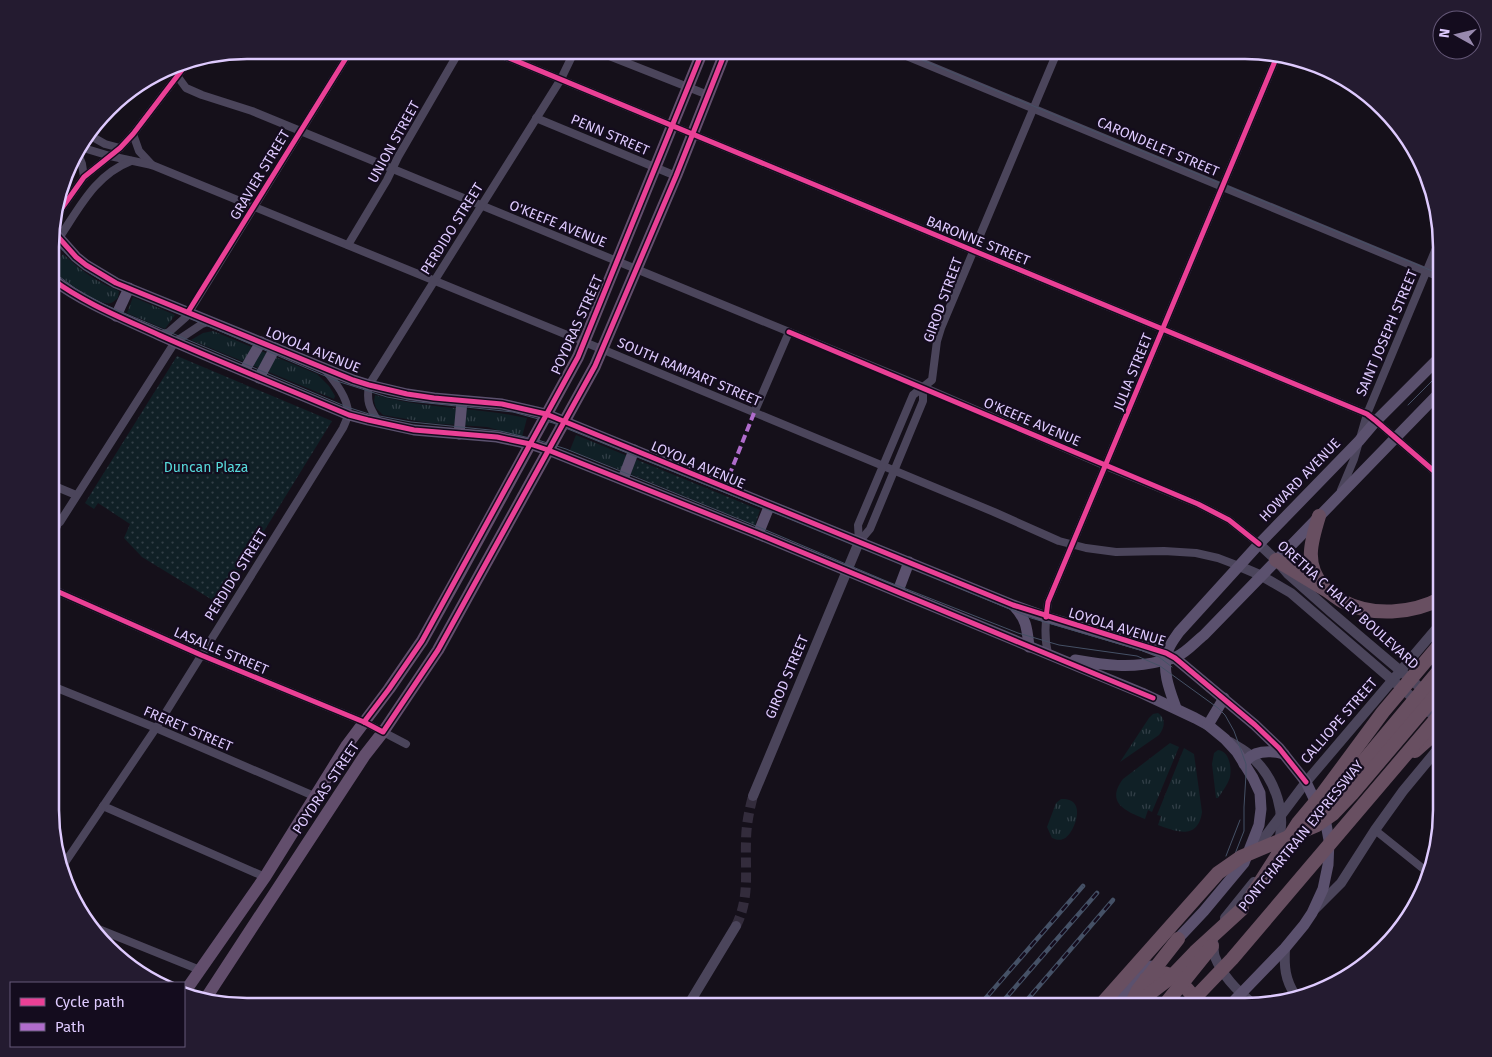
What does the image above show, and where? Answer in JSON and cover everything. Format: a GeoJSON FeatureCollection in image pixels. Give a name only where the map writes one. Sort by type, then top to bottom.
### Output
{"type":"FeatureCollection","features":[{"type":"Feature","properties":{"kind":"highway"},"geometry":{"type":"LineString","coordinates":[[1319,516],[1310,549],[1311,566],[1316,578],[1327,591]]}},
{"type":"Feature","properties":{"kind":"highway"},"geometry":{"type":"LineString","coordinates":[[1276,560],[1342,601],[1360,607],[1391,612],[1416,608],[1433,602]]}},
{"type":"Feature","properties":{"kind":"highway"},"geometry":{"type":"LineString","coordinates":[[1252,895],[1298,823],[1323,793],[1383,712],[1433,654]]}},
{"type":"Feature","properties":{"kind":"highway","name":"PONTCHARTRAIN EXPRESSWAY"},"geometry":{"type":"LineString","coordinates":[[1170,998],[1354,770],[1433,678]]}},
{"type":"Feature","properties":{"kind":"highway"},"geometry":{"type":"LineString","coordinates":[[1107,998],[1218,873],[1240,857],[1317,825],[1333,814],[1433,698]]}},
{"type":"Feature","properties":{"kind":"highway","name":"PONTCHARTRAIN EXPRESSWAY"},"geometry":{"type":"LineString","coordinates":[[1195,998],[1232,959],[1433,723]]}},
{"type":"Feature","properties":{"kind":"highway"},"geometry":{"type":"LineString","coordinates":[[1390,773],[1433,735]]}},
{"type":"Feature","properties":{"kind":"highway"},"geometry":{"type":"LineString","coordinates":[[1143,998],[1169,979],[1242,909]]}},
{"type":"Feature","properties":{"kind":"highway"},"geometry":{"type":"LineString","coordinates":[[1135,998],[1138,990],[1178,939]]}},
{"type":"Feature","properties":{"kind":"highway"},"geometry":{"type":"LineString","coordinates":[[1203,998],[1232,959]]}},
{"type":"Feature","properties":{"kind":"highway"},"geometry":{"type":"LineString","coordinates":[[1146,980],[1157,974],[1169,974],[1176,978],[1196,998]]}},
{"type":"Feature","properties":{"kind":"main road","name":"POYDRAS STREET"},"geometry":{"type":"LineString","coordinates":[[187,988],[264,877],[347,745],[422,641],[461,571],[585,342],[699,59]]}},
{"type":"Feature","properties":{"kind":"main road","name":"POYDRAS STREET"},"geometry":{"type":"LineString","coordinates":[[208,994],[365,755],[438,650],[477,580],[603,349],[676,176],[722,59]]}},
{"type":"Feature","properties":{"kind":"main road","name":"LOYOLA AVENUE"},"geometry":{"type":"LineString","coordinates":[[59,238],[76,257],[99,274],[129,288],[369,385],[407,394],[502,404],[546,414],[1013,605],[1169,657],[1255,724],[1284,754],[1306,782],[1326,824],[1328,865],[1323,889],[1312,913],[1285,948],[1236,998]]}},
{"type":"Feature","properties":{"kind":"main road"},"geometry":{"type":"LineString","coordinates":[[59,284],[69,292],[116,316],[349,415],[414,430],[497,437],[548,450],[898,591],[1176,708],[1208,725],[1248,760],[1260,793],[1261,809],[1259,825],[1244,863]]}},
{"type":"Feature","properties":{"kind":"main road"},"geometry":{"type":"LineString","coordinates":[[116,316],[129,288]]}},
{"type":"Feature","properties":{"kind":"main road"},"geometry":{"type":"LineString","coordinates":[[59,292],[69,292]]}},
{"type":"Feature","properties":{"kind":"main road"},"geometry":{"type":"LineString","coordinates":[[244,371],[261,342]]}},
{"type":"Feature","properties":{"kind":"main road"},"geometry":{"type":"LineString","coordinates":[[260,378],[275,348]]}},
{"type":"Feature","properties":{"kind":"main road","name":"HOWARD AVENUE"},"geometry":{"type":"LineString","coordinates":[[1169,657],[1172,642],[1179,632],[1259,544],[1359,441],[1371,417],[1433,363]]}},
{"type":"Feature","properties":{"kind":"main road"},"geometry":{"type":"LineString","coordinates":[[1053,656],[1118,666],[1145,665],[1169,657],[1193,644],[1433,399]]}},
{"type":"Feature","properties":{"kind":"main road"},"geometry":{"type":"LineString","coordinates":[[459,434],[462,401]]}},
{"type":"Feature","properties":{"kind":"main road"},"geometry":{"type":"LineString","coordinates":[[623,479],[634,450]]}},
{"type":"Feature","properties":{"kind":"main road"},"geometry":{"type":"LineString","coordinates":[[758,534],[770,506]]}},
{"type":"Feature","properties":{"kind":"main road"},"geometry":{"type":"LineString","coordinates":[[473,548],[489,557]]}},
{"type":"Feature","properties":{"kind":"main road"},"geometry":{"type":"LineString","coordinates":[[898,591],[908,562]]}},
{"type":"Feature","properties":{"kind":"main road"},"geometry":{"type":"LineString","coordinates":[[461,571],[477,580]]}},
{"type":"Feature","properties":{"kind":"main road"},"geometry":{"type":"LineString","coordinates":[[1013,605],[1027,625],[1029,647]]}},
{"type":"Feature","properties":{"kind":"main road"},"geometry":{"type":"LineString","coordinates":[[1199,611],[1213,625]]}},
{"type":"Feature","properties":{"kind":"main road"},"geometry":{"type":"LineString","coordinates":[[1169,657],[1166,678],[1176,708]]}},
{"type":"Feature","properties":{"kind":"main road"},"geometry":{"type":"LineString","coordinates":[[1208,725],[1224,698]]}},
{"type":"Feature","properties":{"kind":"main road"},"geometry":{"type":"LineString","coordinates":[[1248,760],[1264,752],[1272,751],[1284,754]]}},
{"type":"Feature","properties":{"kind":"main road","name":"CALLIOPE STREET"},"geometry":{"type":"LineString","coordinates":[[1119,998],[1204,911],[1244,863]]}},
{"type":"Feature","properties":{"kind":"street","name":"GRAVIER STREET"},"geometry":{"type":"LineString","coordinates":[[161,336],[169,332],[188,312],[345,59]]}},
{"type":"Feature","properties":{"kind":"street","name":"UNION STREET"},"geometry":{"type":"LineString","coordinates":[[348,245],[388,180],[392,169],[455,59]]}},
{"type":"Feature","properties":{"kind":"street","name":"BARONNE STREET"},"geometry":{"type":"LineString","coordinates":[[512,59],[1371,417],[1433,470]]}},
{"type":"Feature","properties":{"kind":"street","name":"PERDIDO STREET"},"geometry":{"type":"LineString","coordinates":[[369,385],[561,79],[571,59]]}},
{"type":"Feature","properties":{"kind":"street"},"geometry":{"type":"LineString","coordinates":[[616,59],[708,95]]}},
{"type":"Feature","properties":{"kind":"street","name":"CARONDELET STREET"},"geometry":{"type":"LineString","coordinates":[[914,59],[1433,274]]}},
{"type":"Feature","properties":{"kind":"street","name":"GIROD STREET"},"geometry":{"type":"LineString","coordinates":[[859,542],[858,525],[913,395],[932,380],[939,335],[1054,59]]}},
{"type":"Feature","properties":{"kind":"street","name":"JULIA STREET"},"geometry":{"type":"LineString","coordinates":[[1053,656],[1046,642],[1048,602],[1275,61]]}},
{"type":"Feature","properties":{"kind":"street"},"geometry":{"type":"LineString","coordinates":[[63,207],[84,177],[120,148],[133,134],[181,71]]}},
{"type":"Feature","properties":{"kind":"street","name":"O'KEEFE AVENUE"},"geometry":{"type":"LineString","coordinates":[[175,73],[186,88],[202,95],[252,111],[923,387],[1218,513],[1241,528],[1259,544]]}},
{"type":"Feature","properties":{"kind":"street","name":"PENN STREET"},"geometry":{"type":"LineString","coordinates":[[536,118],[676,176]]}},
{"type":"Feature","properties":{"kind":"street"},"geometry":{"type":"LineString","coordinates":[[133,134],[138,151],[152,166]]}},
{"type":"Feature","properties":{"kind":"street"},"geometry":{"type":"LineString","coordinates":[[94,138],[105,144],[120,148]]}},
{"type":"Feature","properties":{"kind":"street","name":"SOUTH RAMPART STREET"},"geometry":{"type":"LineString","coordinates":[[86,149],[152,166],[254,207],[603,349],[1072,546],[1116,552],[1164,551],[1196,553],[1218,558],[1239,566]]}},
{"type":"Feature","properties":{"kind":"street"},"geometry":{"type":"LineString","coordinates":[[80,160],[84,177]]}},
{"type":"Feature","properties":{"kind":"street"},"geometry":{"type":"LineString","coordinates":[[59,228],[95,184],[116,168],[132,161]]}},
{"type":"Feature","properties":{"kind":"street","name":"SAINT JOSEPH STREET"},"geometry":{"type":"LineString","coordinates":[[1371,417],[1433,255]]}},
{"type":"Feature","properties":{"kind":"street"},"geometry":{"type":"LineString","coordinates":[[59,522],[175,342],[202,324],[211,321]]}},
{"type":"Feature","properties":{"kind":"street"},"geometry":{"type":"LineString","coordinates":[[754,413],[789,332]]}},
{"type":"Feature","properties":{"kind":"street"},"geometry":{"type":"LineString","coordinates":[[324,368],[343,397],[349,415]]}},
{"type":"Feature","properties":{"kind":"street"},"geometry":{"type":"LineString","coordinates":[[369,385],[368,403],[379,423]]}},
{"type":"Feature","properties":{"kind":"street","name":"GIROD STREET"},"geometry":{"type":"LineString","coordinates":[[753,796],[859,542],[870,529],[923,401],[923,387]]}},
{"type":"Feature","properties":{"kind":"street","name":"PERDIDO STREET"},"geometry":{"type":"LineString","coordinates":[[66,861],[156,728],[343,428],[349,415]]}},
{"type":"Feature","properties":{"kind":"street"},"geometry":{"type":"LineString","coordinates":[[1337,498],[1348,477],[1359,441]]}},
{"type":"Feature","properties":{"kind":"street"},"geometry":{"type":"LineString","coordinates":[[59,488],[76,495]]}},
{"type":"Feature","properties":{"kind":"street","name":"ORETHA C HALEY BOULEVARD"},"geometry":{"type":"LineString","coordinates":[[1259,544],[1288,574],[1324,606],[1433,698]]}},
{"type":"Feature","properties":{"kind":"street","name":"ORETHA C HALEY BOULEVARD"},"geometry":{"type":"LineString","coordinates":[[1239,566],[1260,575],[1291,593],[1433,714]]}},
{"type":"Feature","properties":{"kind":"street","name":"LASALLE STREET"},"geometry":{"type":"LineString","coordinates":[[59,593],[201,655],[364,722],[406,744]]}},
{"type":"Feature","properties":{"kind":"street","name":"CALLIOPE STREET"},"geometry":{"type":"LineString","coordinates":[[1244,863],[1306,782],[1433,633]]}},
{"type":"Feature","properties":{"kind":"street","name":"FRERET STREET"},"geometry":{"type":"LineString","coordinates":[[59,689],[314,796]]}},
{"type":"Feature","properties":{"kind":"street"},"geometry":{"type":"LineString","coordinates":[[1312,913],[1340,883],[1403,790],[1433,755]]}},
{"type":"Feature","properties":{"kind":"street"},"geometry":{"type":"LineString","coordinates":[[1246,998],[1226,976],[1214,955],[1213,941],[1216,929],[1267,865],[1279,844],[1281,816],[1279,801],[1268,777],[1248,760]]}},
{"type":"Feature","properties":{"kind":"street"},"geometry":{"type":"LineString","coordinates":[[103,806],[264,877]]}},
{"type":"Feature","properties":{"kind":"street"},"geometry":{"type":"LineString","coordinates":[[1375,830],[1424,869]]}},
{"type":"Feature","properties":{"kind":"street"},"geometry":{"type":"LineString","coordinates":[[693,998],[736,926]]}},
{"type":"Feature","properties":{"kind":"street"},"geometry":{"type":"LineString","coordinates":[[102,931],[200,970]]}},
{"type":"Feature","properties":{"kind":"street"},"geometry":{"type":"LineString","coordinates":[[1285,948],[1285,972],[1293,992]]}},
{"type":"Feature","properties":{"kind":"green space"},"geometry":{"type":"Polygon","coordinates":[[[63,254],[90,276],[119,291],[118,298],[111,303],[105,303],[81,291],[59,275],[59,260],[63,254]]]}},
{"type":"Feature","properties":{"kind":"green space"},"geometry":{"type":"Polygon","coordinates":[[[133,297],[175,315],[165,329],[127,313],[133,297]]]}},
{"type":"Feature","properties":{"kind":"green space"},"geometry":{"type":"Polygon","coordinates":[[[213,331],[317,374],[329,386],[335,396],[334,399],[191,340],[203,333],[213,331]]]}},
{"type":"Feature","properties":{"kind":"green space","name":"Duncan Plaza"},"geometry":{"type":"Polygon","coordinates":[[[177,356],[332,421],[219,604],[142,557],[124,538],[130,524],[98,503],[94,509],[85,503],[177,356]]]}},
{"type":"Feature","properties":{"kind":"green space"},"geometry":{"type":"Polygon","coordinates":[[[375,395],[431,406],[508,414],[527,418],[522,437],[487,427],[429,423],[383,415],[376,408],[375,395]]]}},
{"type":"Feature","properties":{"kind":"green space"},"geometry":{"type":"Polygon","coordinates":[[[576,435],[640,461],[633,475],[570,450],[576,435]]]}},
{"type":"Feature","properties":{"kind":"green space"},"geometry":{"type":"Polygon","coordinates":[[[640,461],[760,510],[755,525],[633,475],[640,461]]]}},
{"type":"Feature","properties":{"kind":"green space"},"geometry":{"type":"Polygon","coordinates":[[[1158,713],[1164,723],[1159,735],[1120,762],[1149,718],[1153,714],[1158,713]]]}},
{"type":"Feature","properties":{"kind":"green space"},"geometry":{"type":"Polygon","coordinates":[[[1170,743],[1179,747],[1152,812],[1148,810],[1145,819],[1131,813],[1120,805],[1117,800],[1118,787],[1123,779],[1170,743]]]}},
{"type":"Feature","properties":{"kind":"green space"},"geometry":{"type":"Polygon","coordinates":[[[1184,748],[1194,754],[1202,812],[1196,827],[1186,832],[1158,825],[1161,816],[1157,815],[1184,748]]]}},
{"type":"Feature","properties":{"kind":"green space"},"geometry":{"type":"Polygon","coordinates":[[[1218,750],[1227,756],[1231,773],[1226,785],[1218,798],[1216,798],[1212,764],[1214,753],[1218,750]]]}},
{"type":"Feature","properties":{"kind":"green space"},"geometry":{"type":"Polygon","coordinates":[[[1061,799],[1070,800],[1075,804],[1077,818],[1067,837],[1059,840],[1052,838],[1047,827],[1056,803],[1061,799]]]}},
{"type":"Feature","properties":{"kind":"tunnel"},"geometry":{"type":"LineString","coordinates":[[736,926],[745,895],[747,830],[753,796]]}},
{"type":"Feature","properties":{"kind":"tram line"},"geometry":{"type":"LineString","coordinates":[[920,59],[1433,271]]}},
{"type":"Feature","properties":{"kind":"tram line"},"geometry":{"type":"LineString","coordinates":[[59,247],[76,262],[103,281],[337,381],[387,397],[513,412],[553,423],[1031,618],[1150,653],[1172,667]]}},
{"type":"Feature","properties":{"kind":"tram line"},"geometry":{"type":"LineString","coordinates":[[59,276],[80,292],[105,305],[347,407],[369,414],[411,422],[500,431],[538,440],[566,449],[886,581],[1018,633],[1059,645],[1137,656],[1160,666],[1218,708],[1225,715],[1234,731],[1246,764],[1246,774],[1244,831],[1233,859]]}},
{"type":"Feature","properties":{"kind":"tram line"},"geometry":{"type":"LineString","coordinates":[[1408,405],[1433,380]]}},
{"type":"Feature","properties":{"kind":"tram line"},"geometry":{"type":"LineString","coordinates":[[1226,856],[1240,820]]}},
{"type":"Feature","properties":{"kind":"railway"},"geometry":{"type":"LineString","coordinates":[[986,998],[1083,886]]}},
{"type":"Feature","properties":{"kind":"railway"},"geometry":{"type":"LineString","coordinates":[[1006,998],[1097,893]]}},
{"type":"Feature","properties":{"kind":"railway"},"geometry":{"type":"LineString","coordinates":[[1029,998],[1113,900]]}},
{"type":"Feature","properties":{"kind":"marked path"},"geometry":{"type":"LineString","coordinates":[[729,476],[754,413]]}},
{"type":"Feature","properties":{"kind":"cycle path"},"geometry":{"type":"LineString","coordinates":[[188,312],[345,59]]}},
{"type":"Feature","properties":{"kind":"cycle path"},"geometry":{"type":"LineString","coordinates":[[512,59],[1367,414],[1433,470]]}},
{"type":"Feature","properties":{"kind":"cycle path"},"geometry":{"type":"LineString","coordinates":[[364,722],[422,641],[578,357],[699,59]]}},
{"type":"Feature","properties":{"kind":"cycle path"},"geometry":{"type":"LineString","coordinates":[[59,592],[201,655],[364,722],[383,732],[438,650],[595,366],[676,176],[722,59]]}},
{"type":"Feature","properties":{"kind":"cycle path"},"geometry":{"type":"LineString","coordinates":[[1046,617],[1048,602],[1275,61]]}},
{"type":"Feature","properties":{"kind":"cycle path"},"geometry":{"type":"LineString","coordinates":[[63,207],[84,177],[120,148],[133,134],[181,71]]}},
{"type":"Feature","properties":{"kind":"cycle path"},"geometry":{"type":"LineString","coordinates":[[59,238],[86,265],[116,283],[353,380],[407,394],[502,404],[546,414],[1013,605],[1166,653],[1175,658],[1255,725],[1279,748],[1306,782]]}},
{"type":"Feature","properties":{"kind":"cycle path"},"geometry":{"type":"LineString","coordinates":[[59,284],[90,303],[117,316],[206,356],[349,415],[414,430],[497,437],[548,450],[758,534],[1153,698]]}},
{"type":"Feature","properties":{"kind":"cycle path"},"geometry":{"type":"LineString","coordinates":[[789,332],[1198,504],[1229,520],[1259,544]]}}]}
